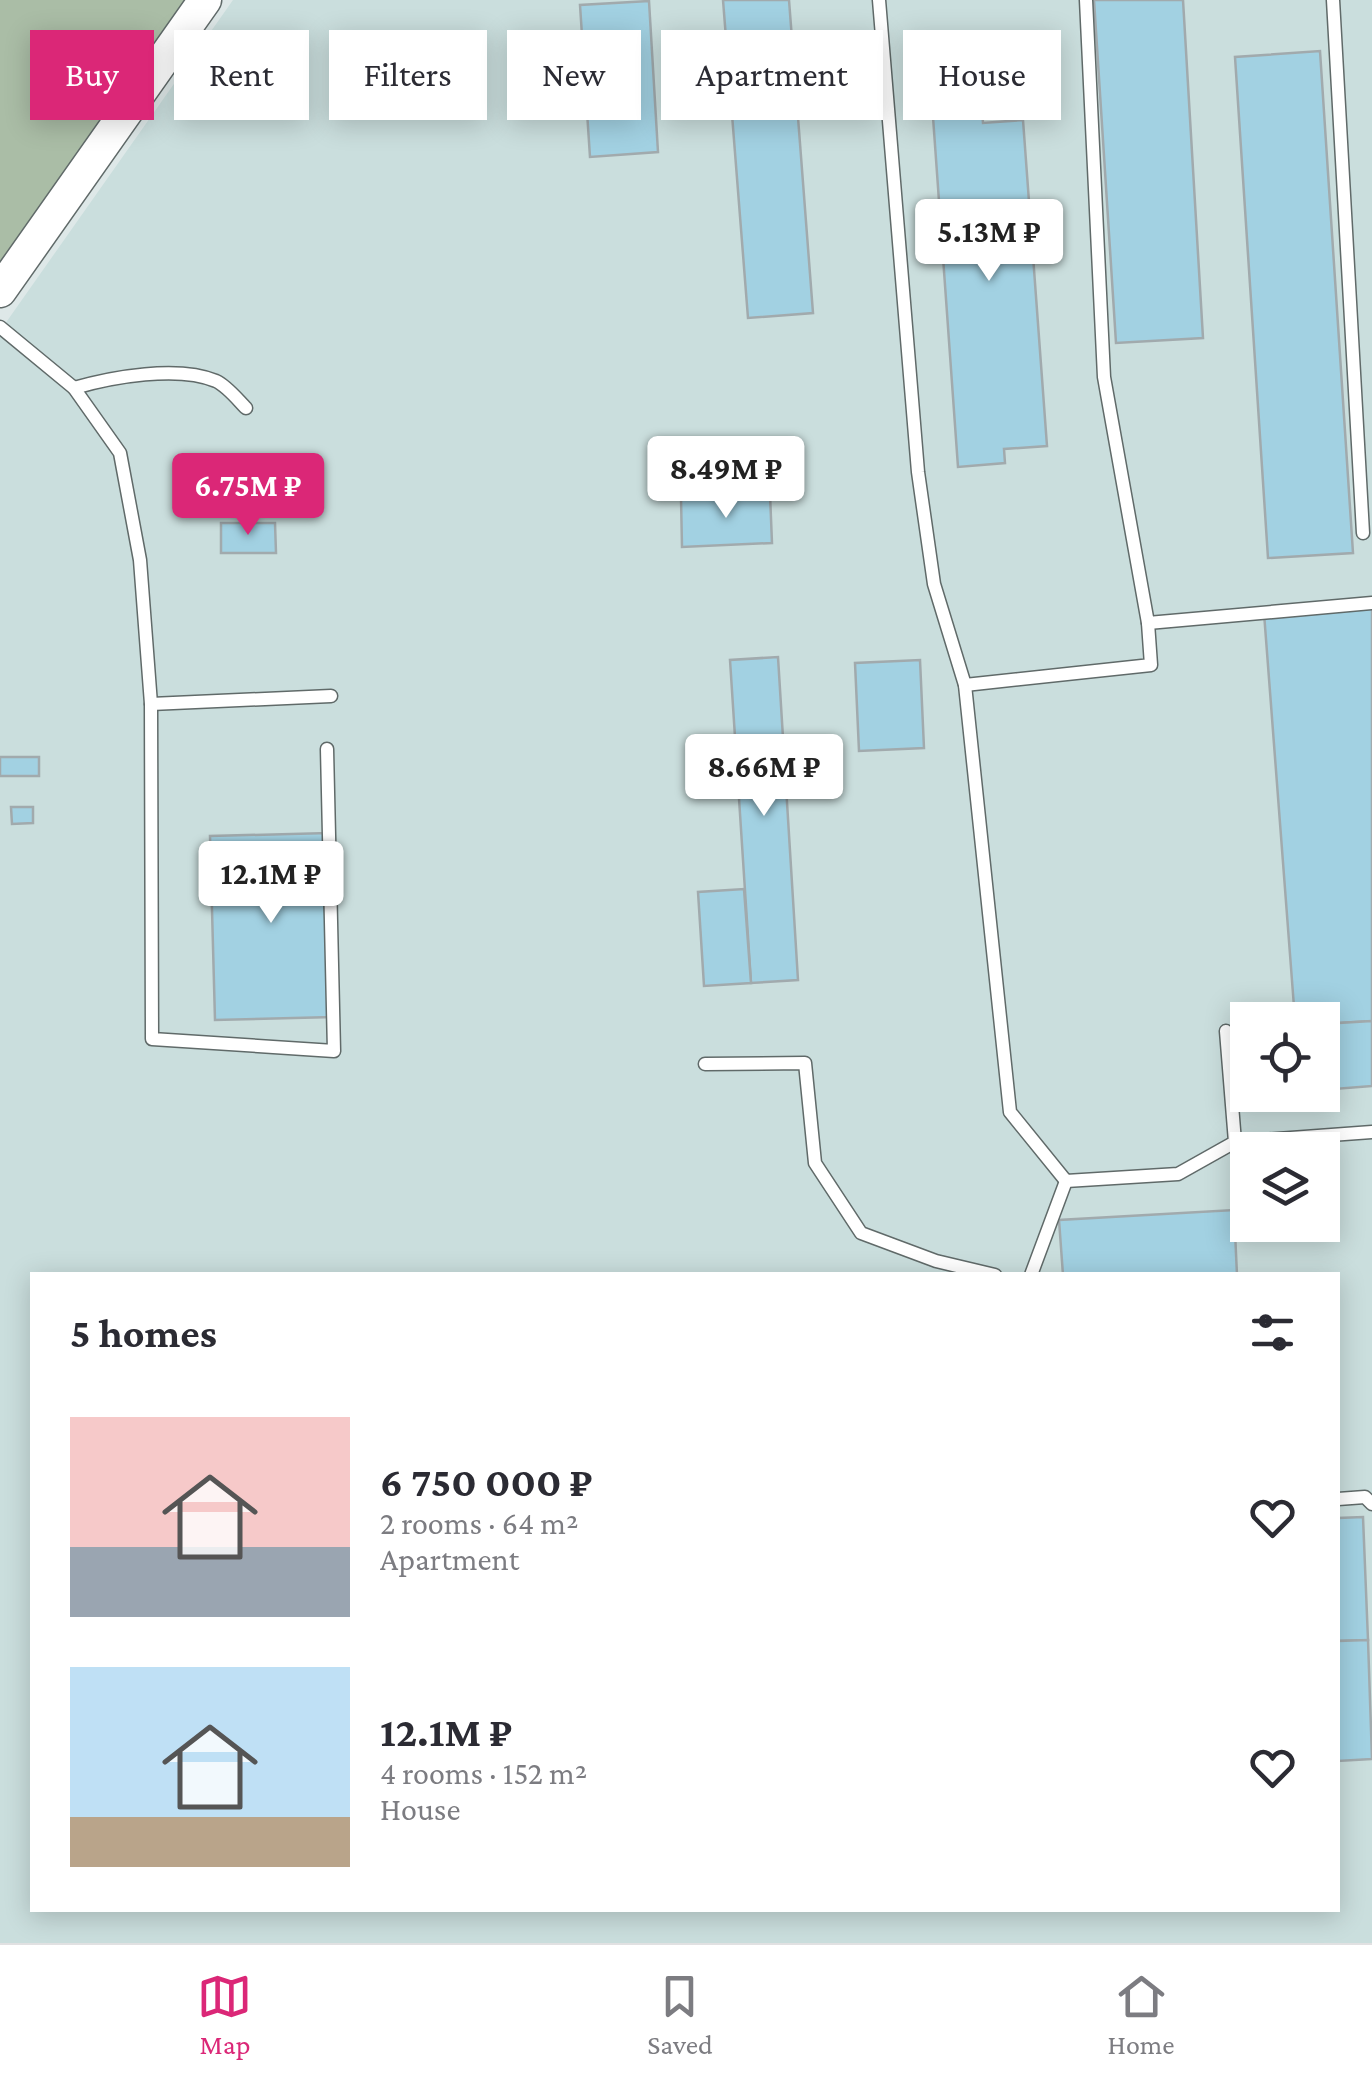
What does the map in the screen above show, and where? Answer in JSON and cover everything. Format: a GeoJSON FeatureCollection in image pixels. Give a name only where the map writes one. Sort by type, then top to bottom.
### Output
{"type":"FeatureCollection","features":[{"type":"Feature","properties":{"kind":"street"},"geometry":{"type":"LineString","coordinates":[[0,292],[205,0]]}},
{"type":"Feature","properties":{"kind":"lane"},"geometry":{"type":"LineString","coordinates":[[879,0],[918,472],[934,584],[965,685],[1010,1112],[1066,1181]]}},
{"type":"Feature","properties":{"kind":"lane"},"geometry":{"type":"LineString","coordinates":[[965,685],[1150,666],[1148,623],[1104,378],[1086,0]]}},
{"type":"Feature","properties":{"kind":"lane"},"geometry":{"type":"LineString","coordinates":[[1333,0],[1363,533]]}},
{"type":"Feature","properties":{"kind":"lane"},"geometry":{"type":"LineString","coordinates":[[0,328],[74,388],[120,453],[140,560],[151,704],[152,1039],[334,1051],[326,750]]}},
{"type":"Feature","properties":{"kind":"lane"},"geometry":{"type":"LineString","coordinates":[[74,388],[115,376],[183,375],[218,382],[246,408]]}},
{"type":"Feature","properties":{"kind":"lane"},"geometry":{"type":"LineString","coordinates":[[1148,623],[1372,603]]}},
{"type":"Feature","properties":{"kind":"lane"},"geometry":{"type":"LineString","coordinates":[[151,704],[331,696]]}},
{"type":"Feature","properties":{"kind":"lane"},"geometry":{"type":"LineString","coordinates":[[1226,1031],[1234,1132]]}},
{"type":"Feature","properties":{"kind":"lane"},"geometry":{"type":"LineString","coordinates":[[705,1064],[805,1063],[815,1163],[862,1233],[936,1261],[982,1272]]}},
{"type":"Feature","properties":{"kind":"lane"},"geometry":{"type":"LineString","coordinates":[[1340,1134],[1372,1132]]}},
{"type":"Feature","properties":{"kind":"lane"},"geometry":{"type":"LineString","coordinates":[[1066,1181],[1178,1174],[1230,1145]]}},
{"type":"Feature","properties":{"kind":"lane"},"geometry":{"type":"LineString","coordinates":[[1032,1272],[1066,1181]]}},
{"type":"Feature","properties":{"kind":"lane"},"geometry":{"type":"LineString","coordinates":[[1340,1499],[1365,1497],[1372,1504]]}},
{"type":"Feature","properties":{"kind":"shaded area"},"geometry":{"type":"Polygon","coordinates":[[[233,0],[1372,0],[1372,1943],[0,1943],[0,331],[149,120],[154,120],[154,112],[174,84],[174,120],[309,120],[309,30],[212,30],[233,0]]]}},
{"type":"Feature","properties":{"kind":"green space"},"geometry":{"type":"Polygon","coordinates":[[[0,0],[205,0],[184,30],[174,30],[174,44],[154,72],[154,30],[30,30],[30,120],[120,120],[0,291],[0,0]]]}},
{"type":"Feature","properties":{"kind":"building"},"geometry":{"type":"Polygon","coordinates":[[[723,0],[789,0],[791,30],[725,30],[723,0]]]}},
{"type":"Feature","properties":{"kind":"building"},"geometry":{"type":"Polygon","coordinates":[[[1094,0],[1183,0],[1203,338],[1116,343],[1094,0]]]}},
{"type":"Feature","properties":{"kind":"building"},"geometry":{"type":"Polygon","coordinates":[[[649,1],[658,152],[590,157],[588,120],[641,120],[641,30],[582,30],[580,5],[649,1]]]}},
{"type":"Feature","properties":{"kind":"building"},"geometry":{"type":"Polygon","coordinates":[[[1320,51],[1353,553],[1268,558],[1235,57],[1320,51]]]}},
{"type":"Feature","properties":{"kind":"building"},"geometry":{"type":"Polygon","coordinates":[[[732,120],[798,120],[813,313],[748,318],[732,120]]]}},
{"type":"Feature","properties":{"kind":"building"},"geometry":{"type":"Polygon","coordinates":[[[933,120],[1023,120],[1047,446],[1004,449],[1005,463],[958,467],[933,120]]]}},
{"type":"Feature","properties":{"kind":"building"},"geometry":{"type":"Polygon","coordinates":[[[770,494],[772,543],[682,547],[681,498],[770,494]]]}},
{"type":"Feature","properties":{"kind":"building"},"geometry":{"type":"Polygon","coordinates":[[[221,523],[275,523],[276,553],[221,553],[221,523]]]}},
{"type":"Feature","properties":{"kind":"building"},"geometry":{"type":"Polygon","coordinates":[[[1372,605],[1372,1021],[1340,1023],[1340,1002],[1294,1002],[1264,613],[1372,605]]]}},
{"type":"Feature","properties":{"kind":"building"},"geometry":{"type":"Polygon","coordinates":[[[778,657],[798,980],[751,983],[730,660],[778,657]]]}},
{"type":"Feature","properties":{"kind":"building"},"geometry":{"type":"Polygon","coordinates":[[[920,660],[924,748],[859,751],[855,663],[920,660]]]}},
{"type":"Feature","properties":{"kind":"building"},"geometry":{"type":"Polygon","coordinates":[[[0,757],[39,757],[39,776],[0,776],[0,757]]]}},
{"type":"Feature","properties":{"kind":"building"},"geometry":{"type":"Polygon","coordinates":[[[11,807],[33,807],[33,823],[12,824],[11,807]]]}},
{"type":"Feature","properties":{"kind":"building"},"geometry":{"type":"Polygon","coordinates":[[[328,833],[333,1017],[215,1020],[210,836],[328,833]]]}},
{"type":"Feature","properties":{"kind":"building"},"geometry":{"type":"Polygon","coordinates":[[[744,889],[751,983],[704,986],[698,892],[744,889]]]}},
{"type":"Feature","properties":{"kind":"building"},"geometry":{"type":"Polygon","coordinates":[[[1372,1021],[1372,1086],[1340,1089],[1340,1023],[1372,1021]]]}},
{"type":"Feature","properties":{"kind":"building"},"geometry":{"type":"Polygon","coordinates":[[[1230,1210],[1230,1242],[1235,1242],[1237,1272],[1063,1272],[1059,1220],[1230,1210]]]}},
{"type":"Feature","properties":{"kind":"building"},"geometry":{"type":"Polygon","coordinates":[[[1363,1517],[1368,1640],[1340,1641],[1340,1518],[1363,1517]]]}},
{"type":"Feature","properties":{"kind":"building"},"geometry":{"type":"Polygon","coordinates":[[[1368,1640],[1372,1759],[1340,1761],[1340,1641],[1368,1640]]]}}]}
